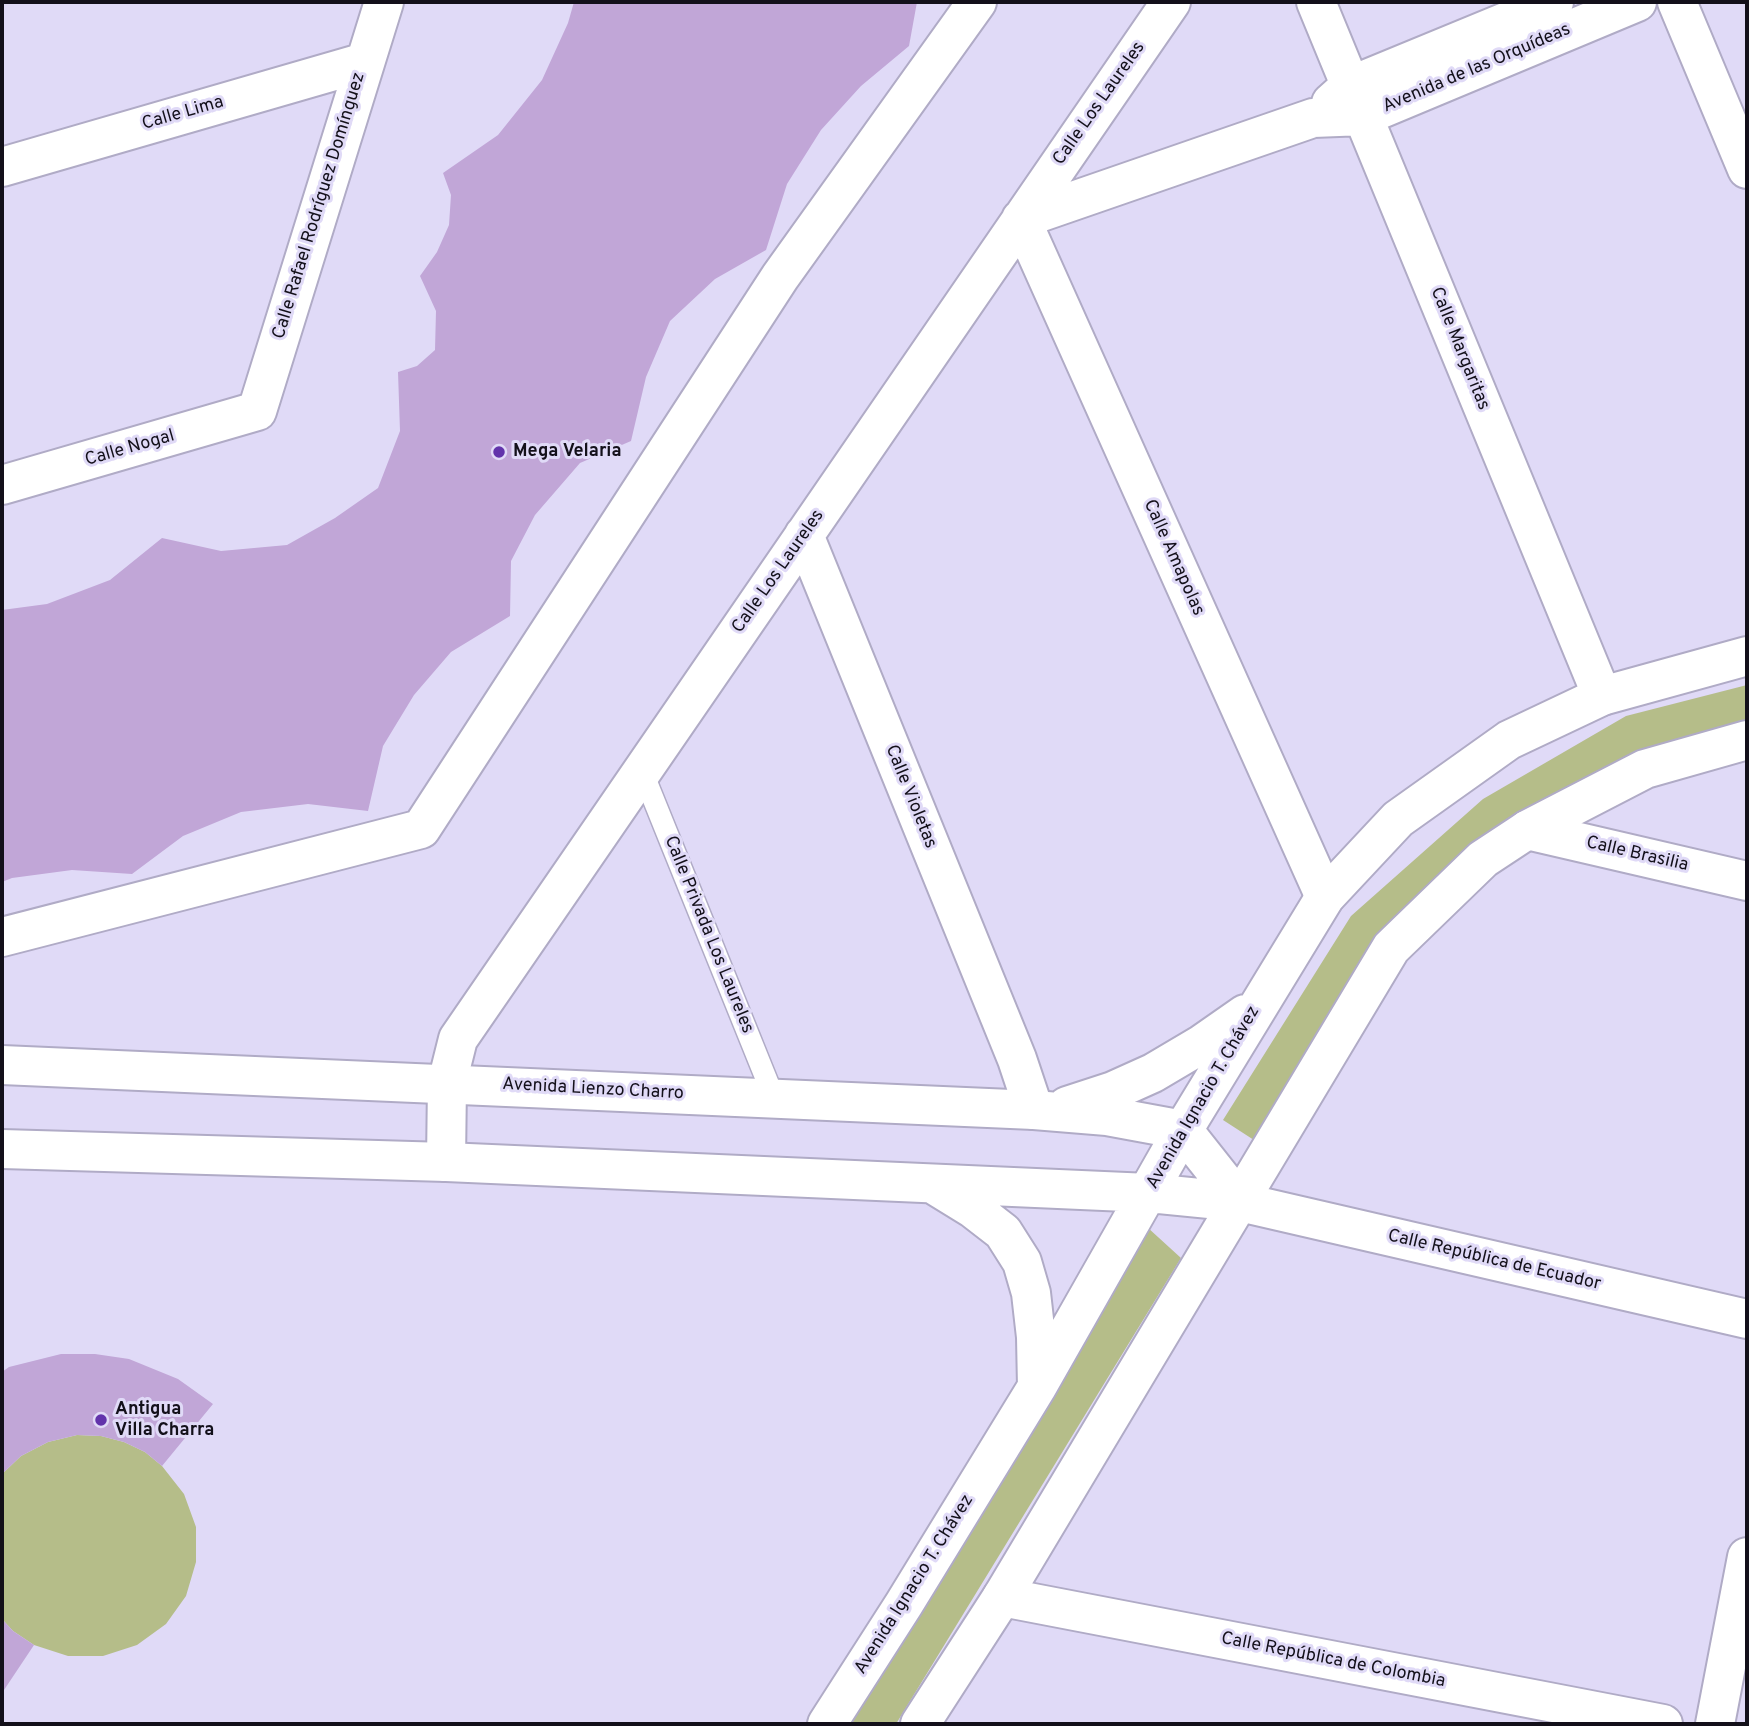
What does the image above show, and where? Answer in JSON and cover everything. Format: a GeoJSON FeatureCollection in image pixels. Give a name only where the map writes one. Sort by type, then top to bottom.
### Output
{"type":"FeatureCollection","features":[{"type":"Feature","properties":{"kind":"street","name":"Calle Rafael Rodríguez Domínguez"},"geometry":{"type":"LineString","coordinates":[[257,411],[384,2]]}},
{"type":"Feature","properties":{"kind":"street"},"geometry":{"type":"LineString","coordinates":[[2,937],[421,829],[780,277],[977,2]]}},
{"type":"Feature","properties":{"kind":"street","name":"Calle Los Laureles"},"geometry":{"type":"LineString","coordinates":[[446,1162],[447,1083],[458,1039],[1171,2]]}},
{"type":"Feature","properties":{"kind":"street","name":"Calle Margaritas"},"geometry":{"type":"LineString","coordinates":[[1316,2],[1602,696]]}},
{"type":"Feature","properties":{"kind":"street","name":"Avenida de las Orquídeas"},"geometry":{"type":"LineString","coordinates":[[1357,101],[1554,2]]}},
{"type":"Feature","properties":{"kind":"street","name":"Avenida de las Orquídeas"},"geometry":{"type":"LineString","coordinates":[[1021,219],[1637,2]]}},
{"type":"Feature","properties":{"kind":"street"},"geometry":{"type":"LineString","coordinates":[[1677,2],[1747,169]]}},
{"type":"Feature","properties":{"kind":"street","name":"Calle Lima"},"geometry":{"type":"LineString","coordinates":[[2,167],[365,62]]}},
{"type":"Feature","properties":{"kind":"street","name":"Calle Amapolas"},"geometry":{"type":"LineString","coordinates":[[1021,219],[1325,897]]}},
{"type":"Feature","properties":{"kind":"street","name":"Calle Nogal"},"geometry":{"type":"LineString","coordinates":[[2,485],[257,411]]}},
{"type":"Feature","properties":{"kind":"street","name":"Calle Violetas"},"geometry":{"type":"LineString","coordinates":[[804,535],[1017,1059],[1044,1110]]}},
{"type":"Feature","properties":{"kind":"street","name":"Avenida Ignacio T. Chávez"},"geometry":{"type":"LineString","coordinates":[[827,1724],[1037,1387],[1183,1130],[1325,897],[1398,819],[1509,740],[1602,696],[1747,656]]}},
{"type":"Feature","properties":{"kind":"street"},"geometry":{"type":"LineString","coordinates":[[920,1724],[1002,1597],[1391,948],[1483,859],[1527,830],[1645,769],[1747,740]]}},
{"type":"Feature","properties":{"kind":"street","name":"Calle Brasilia"},"geometry":{"type":"LineString","coordinates":[[1527,830],[1747,881]]}},
{"type":"Feature","properties":{"kind":"street"},"geometry":{"type":"LineString","coordinates":[[1044,1110],[1112,1091],[1153,1073],[1202,1044],[1259,1004]]}},
{"type":"Feature","properties":{"kind":"street","name":"Avenida Lienzo Charro"},"geometry":{"type":"LineString","coordinates":[[2,1065],[1044,1110],[1107,1116],[1183,1130]]}},
{"type":"Feature","properties":{"kind":"street"},"geometry":{"type":"LineString","coordinates":[[1183,1130],[1240,1202]]}},
{"type":"Feature","properties":{"kind":"street"},"geometry":{"type":"LineString","coordinates":[[2,1149],[446,1162],[1149,1193]]}},
{"type":"Feature","properties":{"kind":"street"},"geometry":{"type":"LineString","coordinates":[[931,1183],[1003,1231],[1022,1262],[1031,1293],[1036,1337],[1037,1387]]}},
{"type":"Feature","properties":{"kind":"street","name":"Calle República de Ecuador"},"geometry":{"type":"LineString","coordinates":[[1149,1193],[1240,1202],[1747,1319]]}},
{"type":"Feature","properties":{"kind":"street"},"geometry":{"type":"LineString","coordinates":[[1715,1724],[1747,1557]]}},
{"type":"Feature","properties":{"kind":"street","name":"Calle República de Colombia"},"geometry":{"type":"LineString","coordinates":[[1002,1597],[1663,1724]]}},
{"type":"Feature","properties":{"kind":"lane","name":"Calle Privada Los Laureles"},"geometry":{"type":"LineString","coordinates":[[642,771],[774,1098]]}},
{"type":"Feature","properties":{"kind":"green space"},"geometry":{"type":"Polygon","coordinates":[[[1747,685],[1747,724],[1507,831],[1257,1142],[1223,1120],[1351,916],[1483,799],[1626,716],[1747,685]]]}},
{"type":"Feature","properties":{"kind":"green space"},"geometry":{"type":"Polygon","coordinates":[[[1147,1227],[1181,1258],[896,1724],[850,1724],[1147,1227]]]}},
{"type":"Feature","properties":{"kind":"green space"},"geometry":{"type":"Polygon","coordinates":[[[77,1435],[101,1436],[124,1442],[145,1452],[162,1466],[184,1494],[196,1527],[196,1562],[186,1596],[166,1624],[137,1645],[103,1656],[68,1656],[34,1645],[13,1631],[2,1619],[2,1474],[21,1456],[48,1442],[77,1435]]]}},
{"type":"Feature","properties":{"kind":"building","name":"Mega Velaria"},"geometry":{"type":"Polygon","coordinates":[[[574,2],[917,2],[909,46],[861,86],[821,130],[787,184],[766,250],[715,279],[670,321],[646,377],[631,441],[580,463],[535,515],[511,561],[510,616],[451,652],[414,695],[383,746],[368,811],[308,804],[241,812],[183,836],[132,874],[72,870],[12,878],[2,882],[2,610],[47,604],[110,580],[162,538],[221,551],[287,545],[335,518],[378,488],[400,431],[398,372],[417,366],[435,350],[436,311],[420,276],[437,252],[449,225],[451,195],[443,173],[498,135],[542,80],[568,23],[574,2]]]}},
{"type":"Feature","properties":{"kind":"building","name":"Antigua Villa Charra"},"geometry":{"type":"Polygon","coordinates":[[[61,1354],[95,1354],[129,1359],[178,1379],[213,1404],[162,1466],[145,1452],[124,1442],[101,1436],[77,1435],[48,1442],[21,1456],[2,1474],[2,1372],[9,1367],[61,1354]]]}},
{"type":"Feature","properties":{"kind":"building"},"geometry":{"type":"Polygon","coordinates":[[[2,1619],[13,1631],[34,1645],[2,1693],[2,1619]]]}},
{"type":"Feature","properties":{"kind":"place","name":"Mega Velaria"},"geometry":{"type":"Point","coordinates":[499,452]}},
{"type":"Feature","properties":{"kind":"place","name":"Antigua Villa Charra"},"geometry":{"type":"Point","coordinates":[101,1420]}}]}
